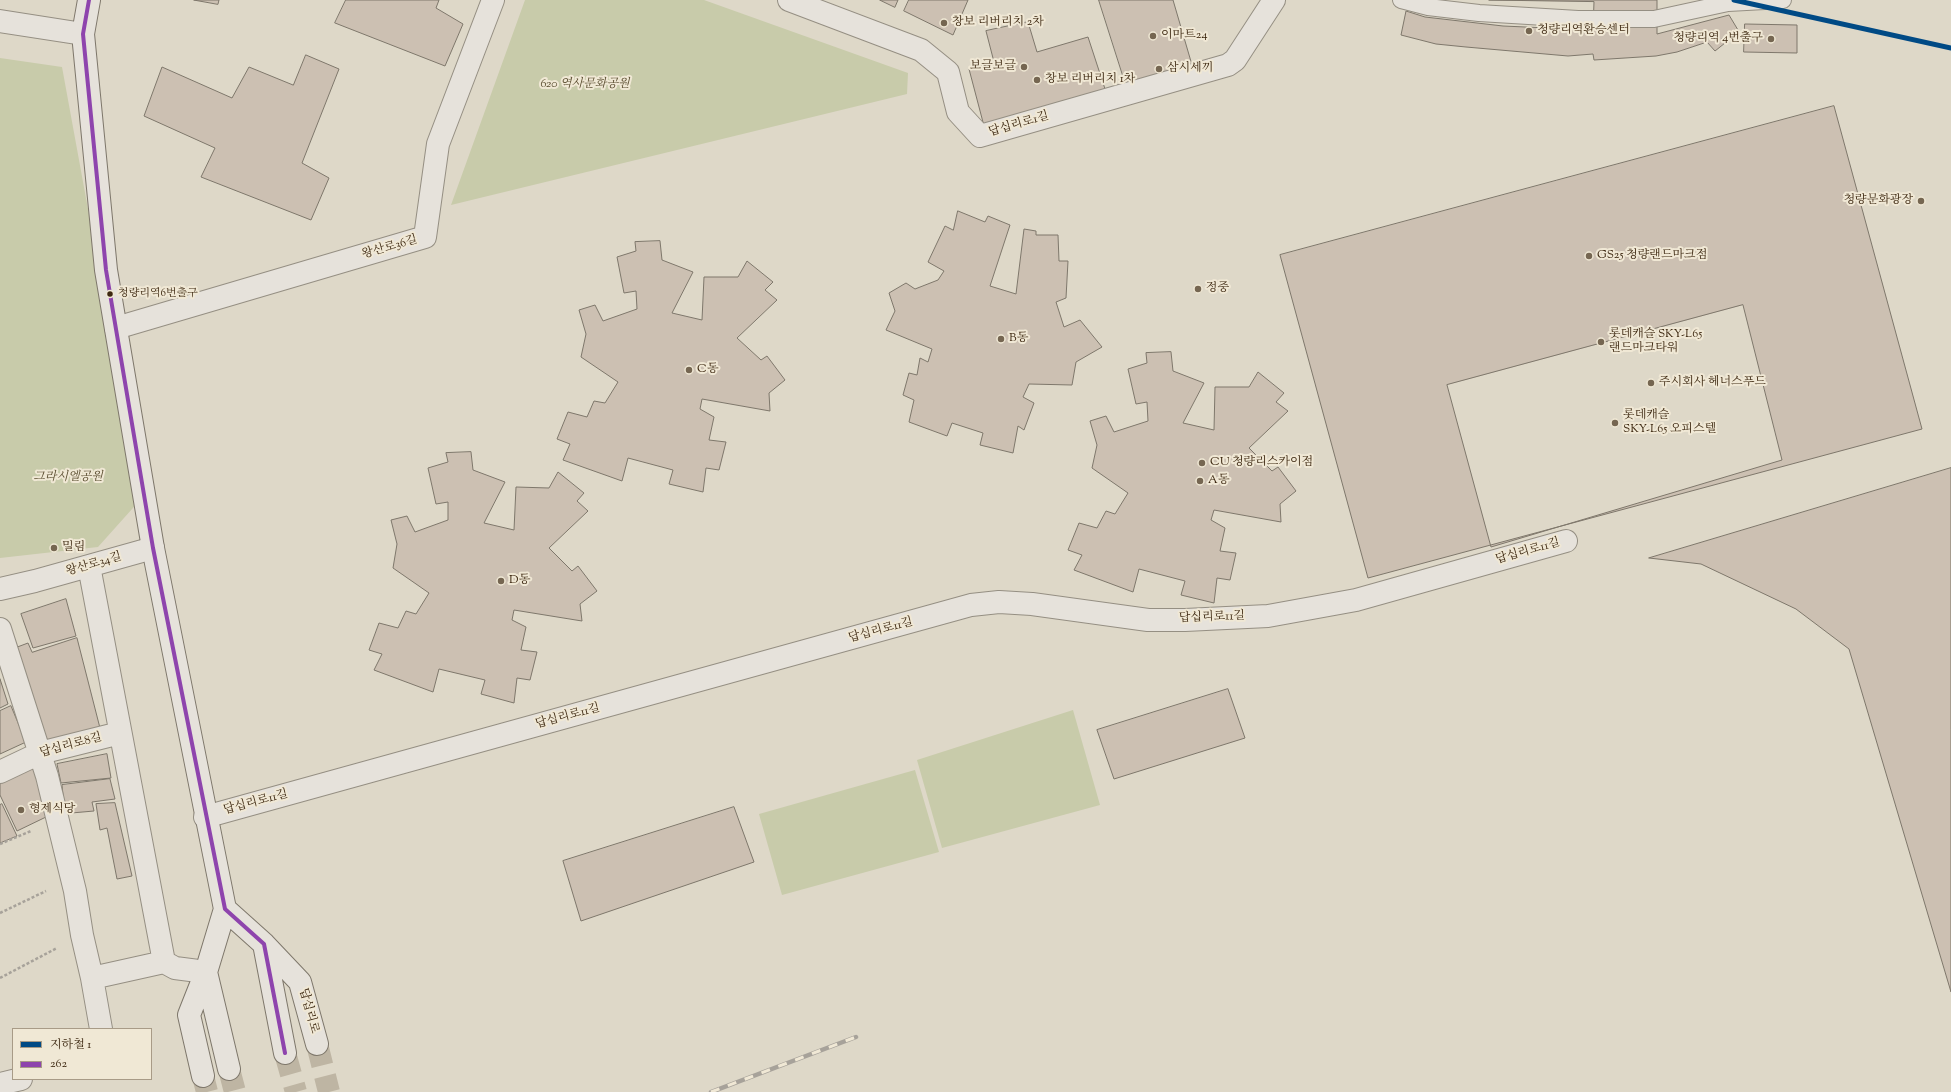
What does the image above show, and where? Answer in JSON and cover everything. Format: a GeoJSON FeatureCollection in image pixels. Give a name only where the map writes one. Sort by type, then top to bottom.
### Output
{"type":"FeatureCollection","features":[{"type":"Feature","properties":{"kind":"street"},"geometry":{"type":"LineString","coordinates":[[89,0],[83,34],[106,270],[153,548],[205,817],[225,909],[206,972],[189,1015],[203,1076]]}},
{"type":"Feature","properties":{"kind":"street","name":"왕산로36길"},"geometry":{"type":"LineString","coordinates":[[116,328],[425,237],[438,144],[493,0]]}},
{"type":"Feature","properties":{"kind":"street","name":"답십리로1길"},"geometry":{"type":"LineString","coordinates":[[789,0],[921,50],[948,72],[958,112],[980,136],[1228,65],[1234,60],[1274,0]]}},
{"type":"Feature","properties":{"kind":"street"},"geometry":{"type":"LineString","coordinates":[[0,21],[83,34]]}},
{"type":"Feature","properties":{"kind":"street","name":"답십리로11길"},"geometry":{"type":"LineString","coordinates":[[205,817],[978,604],[999,602],[1032,604],[1148,620],[1185,620],[1268,616],[1356,600],[1566,541]]}},
{"type":"Feature","properties":{"kind":"street","name":"왕산로34길"},"geometry":{"type":"LineString","coordinates":[[0,589],[35,581],[153,548]]}},
{"type":"Feature","properties":{"kind":"street"},"geometry":{"type":"LineString","coordinates":[[89,566],[164,962]]}},
{"type":"Feature","properties":{"kind":"street"},"geometry":{"type":"LineString","coordinates":[[0,629],[40,753],[58,819],[72,879],[101,1028]]}},
{"type":"Feature","properties":{"kind":"street","name":"답십리로8길"},"geometry":{"type":"LineString","coordinates":[[0,772],[40,753],[120,733]]}},
{"type":"Feature","properties":{"kind":"street","name":"답십리로"},"geometry":{"type":"LineString","coordinates":[[225,909],[264,944],[300,982],[317,1044]]}},
{"type":"Feature","properties":{"kind":"street"},"geometry":{"type":"LineString","coordinates":[[264,944],[285,1053]]}},
{"type":"Feature","properties":{"kind":"street"},"geometry":{"type":"LineString","coordinates":[[92,978],[164,962],[175,968],[206,972]]}},
{"type":"Feature","properties":{"kind":"street"},"geometry":{"type":"LineString","coordinates":[[206,972],[229,1069]]}},
{"type":"Feature","properties":{"kind":"street"},"geometry":{"type":"LineString","coordinates":[[0,1084],[17,1080]]}},
{"type":"Feature","properties":{"kind":"lane"},"geometry":{"type":"LineString","coordinates":[[1401,0],[1428,7],[1479,13],[1578,19],[1654,19],[1728,3],[1783,0]]}},
{"type":"Feature","properties":{"kind":"path"},"geometry":{"type":"LineString","coordinates":[[0,844],[58,819]]}},
{"type":"Feature","properties":{"kind":"path"},"geometry":{"type":"LineString","coordinates":[[0,913],[72,879]]}},
{"type":"Feature","properties":{"kind":"path"},"geometry":{"type":"LineString","coordinates":[[0,978],[82,935]]}},
{"type":"Feature","properties":{"kind":"green space","name":"620 역사문화공원"},"geometry":{"type":"Polygon","coordinates":[[[525,0],[704,0],[908,73],[907,94],[451,205],[525,0]]]}},
{"type":"Feature","properties":{"kind":"green space","name":"그라시엘공원"},"geometry":{"type":"Polygon","coordinates":[[[0,58],[62,67],[141,499],[98,547],[0,558],[0,58]]]}},
{"type":"Feature","properties":{"kind":"green space"},"geometry":{"type":"Polygon","coordinates":[[[1073,710],[1100,805],[942,848],[917,760],[1073,710]]]}},
{"type":"Feature","properties":{"kind":"green space"},"geometry":{"type":"Polygon","coordinates":[[[915,770],[939,852],[782,895],[759,814],[915,770]]]}},
{"type":"Feature","properties":{"kind":"building"},"geometry":{"type":"Polygon","coordinates":[[[194,0],[219,0],[218,4],[194,0]]]}},
{"type":"Feature","properties":{"kind":"building"},"geometry":{"type":"Polygon","coordinates":[[[346,0],[439,0],[436,8],[463,24],[445,66],[335,23],[346,0]]]}},
{"type":"Feature","properties":{"kind":"building"},"geometry":{"type":"Polygon","coordinates":[[[880,0],[898,0],[895,7],[880,0]]]}},
{"type":"Feature","properties":{"kind":"building","name":"창보 리버리치 2차"},"geometry":{"type":"Polygon","coordinates":[[[909,0],[968,0],[953,35],[904,11],[909,0]]]}},
{"type":"Feature","properties":{"kind":"building"},"geometry":{"type":"Polygon","coordinates":[[[1099,0],[1173,0],[1192,65],[1127,88],[1099,0]]]}},
{"type":"Feature","properties":{"kind":"building","name":"청량리역환승센터"},"geometry":{"type":"Polygon","coordinates":[[[1489,0],[1657,0],[1657,34],[1729,15],[1738,30],[1721,39],[1725,43],[1715,51],[1707,42],[1677,52],[1656,56],[1594,60],[1593,54],[1568,56],[1466,47],[1436,44],[1401,35],[1406,11],[1425,17],[1503,26],[1593,30],[1594,2],[1489,0]]]}},
{"type":"Feature","properties":{"kind":"building","name":"창보 리버리치 1차"},"geometry":{"type":"Polygon","coordinates":[[[1028,22],[1037,52],[1088,37],[1106,92],[984,126],[969,69],[994,62],[986,31],[1028,22]]]}},
{"type":"Feature","properties":{"kind":"building","name":"청량리역 4번출구"},"geometry":{"type":"Polygon","coordinates":[[[1745,24],[1797,25],[1797,53],[1744,52],[1745,24]]]}},
{"type":"Feature","properties":{"kind":"building"},"geometry":{"type":"Polygon","coordinates":[[[306,55],[339,69],[302,163],[329,178],[311,220],[201,177],[215,148],[144,116],[162,67],[232,98],[249,67],[293,85],[306,55]]]}},
{"type":"Feature","properties":{"kind":"building","name":"롯데캐슬 SKY-L65 랜드마크타워"},"geometry":{"type":"Polygon","coordinates":[[[1834,106],[1922,429],[1368,578],[1280,255],[1834,106]]]}},
{"type":"Feature","properties":{"kind":"building","name":"B동"},"geometry":{"type":"Polygon","coordinates":[[[958,211],[985,222],[988,216],[1010,225],[990,286],[1016,294],[1024,229],[1036,231],[1036,235],[1058,235],[1059,261],[1068,261],[1066,298],[1056,302],[1064,327],[1080,320],[1102,347],[1076,362],[1072,385],[1029,384],[1023,397],[1034,403],[1024,430],[1018,426],[1013,453],[980,445],[983,433],[952,423],[947,436],[909,422],[914,400],[903,395],[909,373],[917,375],[920,358],[928,362],[932,349],[886,330],[895,311],[889,293],[906,283],[915,289],[938,280],[944,271],[928,262],[945,226],[953,230],[958,211]]]}},
{"type":"Feature","properties":{"kind":"building","name":"C동"},"geometry":{"type":"Polygon","coordinates":[[[660,241],[662,260],[693,272],[672,313],[702,320],[704,277],[738,277],[747,261],[773,282],[765,290],[777,300],[737,338],[761,360],[767,356],[785,380],[769,393],[770,411],[702,399],[700,409],[714,417],[709,440],[726,442],[719,470],[706,468],[703,492],[669,484],[673,470],[628,458],[622,481],[563,460],[570,444],[557,439],[568,412],[587,417],[594,401],[605,403],[618,382],[581,357],[586,334],[579,310],[595,305],[603,321],[637,309],[636,291],[624,293],[617,257],[636,251],[635,242],[660,241]]]}},
{"type":"Feature","properties":{"kind":"building","name":"롯데캐슬 SKY-L65 오피스텔"},"geometry":{"type":"Polygon","coordinates":[[[1743,305],[1782,460],[1491,547],[1447,385],[1743,305]]]}},
{"type":"Feature","properties":{"kind":"building","name":"A동"},"geometry":{"type":"Polygon","coordinates":[[[1171,352],[1173,371],[1204,383],[1183,423],[1214,430],[1215,387],[1249,387],[1258,372],[1284,393],[1276,402],[1288,411],[1249,448],[1272,471],[1278,467],[1296,491],[1280,504],[1281,522],[1214,510],[1211,520],[1225,528],[1220,551],[1236,553],[1230,580],[1217,578],[1214,603],[1181,595],[1185,581],[1139,569],[1133,592],[1074,570],[1082,555],[1068,550],[1079,523],[1097,528],[1106,511],[1115,514],[1128,493],[1092,468],[1097,445],[1090,421],[1106,416],[1114,432],[1148,421],[1147,402],[1136,404],[1128,369],[1147,363],[1146,353],[1171,352]]]}},
{"type":"Feature","properties":{"kind":"building","name":"D동"},"geometry":{"type":"Polygon","coordinates":[[[471,452],[473,470],[505,482],[484,523],[514,530],[516,487],[549,488],[558,472],[584,493],[577,501],[588,511],[549,548],[572,571],[578,566],[597,591],[580,604],[582,621],[514,610],[512,620],[526,627],[521,650],[537,652],[530,680],[517,678],[514,703],[481,694],[485,680],[439,669],[433,692],[374,670],[382,654],[369,650],[379,623],[398,628],[406,611],[416,614],[429,593],[393,568],[397,544],[391,520],[407,516],[415,532],[448,520],[448,502],[436,504],[428,468],[448,462],[446,453],[471,452]]]}},
{"type":"Feature","properties":{"kind":"building"},"geometry":{"type":"Polygon","coordinates":[[[1951,468],[1951,992],[1849,649],[1796,609],[1701,564],[1649,558],[1951,468]]]}},
{"type":"Feature","properties":{"kind":"building"},"geometry":{"type":"Polygon","coordinates":[[[66,599],[76,636],[33,648],[21,614],[66,599]]]}},
{"type":"Feature","properties":{"kind":"building"},"geometry":{"type":"Polygon","coordinates":[[[77,638],[101,732],[42,746],[12,649],[28,643],[32,652],[77,638]]]}},
{"type":"Feature","properties":{"kind":"building"},"geometry":{"type":"Polygon","coordinates":[[[0,679],[8,704],[0,708],[0,679]]]}},
{"type":"Feature","properties":{"kind":"building"},"geometry":{"type":"Polygon","coordinates":[[[1228,689],[1245,738],[1114,779],[1097,730],[1228,689]]]}},
{"type":"Feature","properties":{"kind":"building"},"geometry":{"type":"Polygon","coordinates":[[[11,706],[26,742],[0,754],[0,711],[11,706]]]}},
{"type":"Feature","properties":{"kind":"building"},"geometry":{"type":"Polygon","coordinates":[[[107,754],[111,778],[61,783],[57,764],[107,754]]]}},
{"type":"Feature","properties":{"kind":"building"},"geometry":{"type":"Polygon","coordinates":[[[32,760],[46,817],[17,831],[0,795],[0,775],[32,760]]]}},
{"type":"Feature","properties":{"kind":"building"},"geometry":{"type":"Polygon","coordinates":[[[110,779],[115,799],[92,802],[94,811],[60,814],[56,796],[63,795],[62,785],[110,779]]]}},
{"type":"Feature","properties":{"kind":"building"},"geometry":{"type":"Polygon","coordinates":[[[115,803],[132,876],[117,879],[107,828],[100,830],[96,804],[115,803]]]}},
{"type":"Feature","properties":{"kind":"building"},"geometry":{"type":"Polygon","coordinates":[[[2,804],[17,836],[0,843],[0,805],[2,804]]]}},
{"type":"Feature","properties":{"kind":"building"},"geometry":{"type":"Polygon","coordinates":[[[734,807],[754,862],[581,921],[563,861],[734,807]]]}},
{"type":"Feature","properties":{"kind":"tunnel"},"geometry":{"type":"LineString","coordinates":[[317,1044],[329,1092]]}},
{"type":"Feature","properties":{"kind":"tunnel"},"geometry":{"type":"LineString","coordinates":[[285,1053],[296,1092]]}},
{"type":"Feature","properties":{"kind":"tunnel"},"geometry":{"type":"LineString","coordinates":[[229,1069],[235,1092]]}},
{"type":"Feature","properties":{"kind":"tunnel"},"geometry":{"type":"LineString","coordinates":[[203,1076],[207,1092]]}},
{"type":"Feature","properties":{"kind":"railway"},"geometry":{"type":"LineString","coordinates":[[711,1092],[856,1037]]}},
{"type":"Feature","properties":{"kind":"metro line","name":"1"},"geometry":{"type":"LineString","coordinates":[[1734,0],[1951,48]]}},
{"type":"Feature","properties":{"kind":"transit line","name":"262"},"geometry":{"type":"LineString","coordinates":[[89,0],[83,34],[106,270],[153,548],[225,909],[264,944],[285,1053]]}},
{"type":"Feature","properties":{"kind":"place","name":"창보 리버리치 2차"},"geometry":{"type":"Point","coordinates":[944,23]}},
{"type":"Feature","properties":{"kind":"place","name":"청량리역환승센터"},"geometry":{"type":"Point","coordinates":[1529,31]}},
{"type":"Feature","properties":{"kind":"place","name":"이마트24"},"geometry":{"type":"Point","coordinates":[1153,36]}},
{"type":"Feature","properties":{"kind":"place","name":"청량리역 4번출구"},"geometry":{"type":"Point","coordinates":[1771,39]}},
{"type":"Feature","properties":{"kind":"place","name":"보글보글"},"geometry":{"type":"Point","coordinates":[1024,67]}},
{"type":"Feature","properties":{"kind":"place","name":"삼시세끼"},"geometry":{"type":"Point","coordinates":[1159,69]}},
{"type":"Feature","properties":{"kind":"place","name":"창보 리버리치 1차"},"geometry":{"type":"Point","coordinates":[1037,80]}},
{"type":"Feature","properties":{"kind":"place","name":"청량문화광장"},"geometry":{"type":"Point","coordinates":[1921,201]}},
{"type":"Feature","properties":{"kind":"place","name":"GS25 청량랜드마크점"},"geometry":{"type":"Point","coordinates":[1589,256]}},
{"type":"Feature","properties":{"kind":"place","name":"정중"},"geometry":{"type":"Point","coordinates":[1198,289]}},
{"type":"Feature","properties":{"kind":"place","name":"청량리역6번출구"},"geometry":{"type":"Point","coordinates":[110,294]}},
{"type":"Feature","properties":{"kind":"place","name":"B동"},"geometry":{"type":"Point","coordinates":[1001,339]}},
{"type":"Feature","properties":{"kind":"place","name":"롯데캐슬 SKY-L65 랜드마크타워"},"geometry":{"type":"Point","coordinates":[1601,342]}},
{"type":"Feature","properties":{"kind":"place","name":"C동"},"geometry":{"type":"Point","coordinates":[689,370]}},
{"type":"Feature","properties":{"kind":"place","name":"주시회사 헤너스푸드"},"geometry":{"type":"Point","coordinates":[1651,383]}},
{"type":"Feature","properties":{"kind":"place","name":"롯데캐슬 SKY-L65 오피스텔"},"geometry":{"type":"Point","coordinates":[1615,423]}},
{"type":"Feature","properties":{"kind":"place","name":"CU 청량리스카이점"},"geometry":{"type":"Point","coordinates":[1202,463]}},
{"type":"Feature","properties":{"kind":"place","name":"A동"},"geometry":{"type":"Point","coordinates":[1200,481]}},
{"type":"Feature","properties":{"kind":"place","name":"밀림"},"geometry":{"type":"Point","coordinates":[54,548]}},
{"type":"Feature","properties":{"kind":"place","name":"D동"},"geometry":{"type":"Point","coordinates":[501,581]}},
{"type":"Feature","properties":{"kind":"place","name":"형제식당"},"geometry":{"type":"Point","coordinates":[21,810]}}]}
